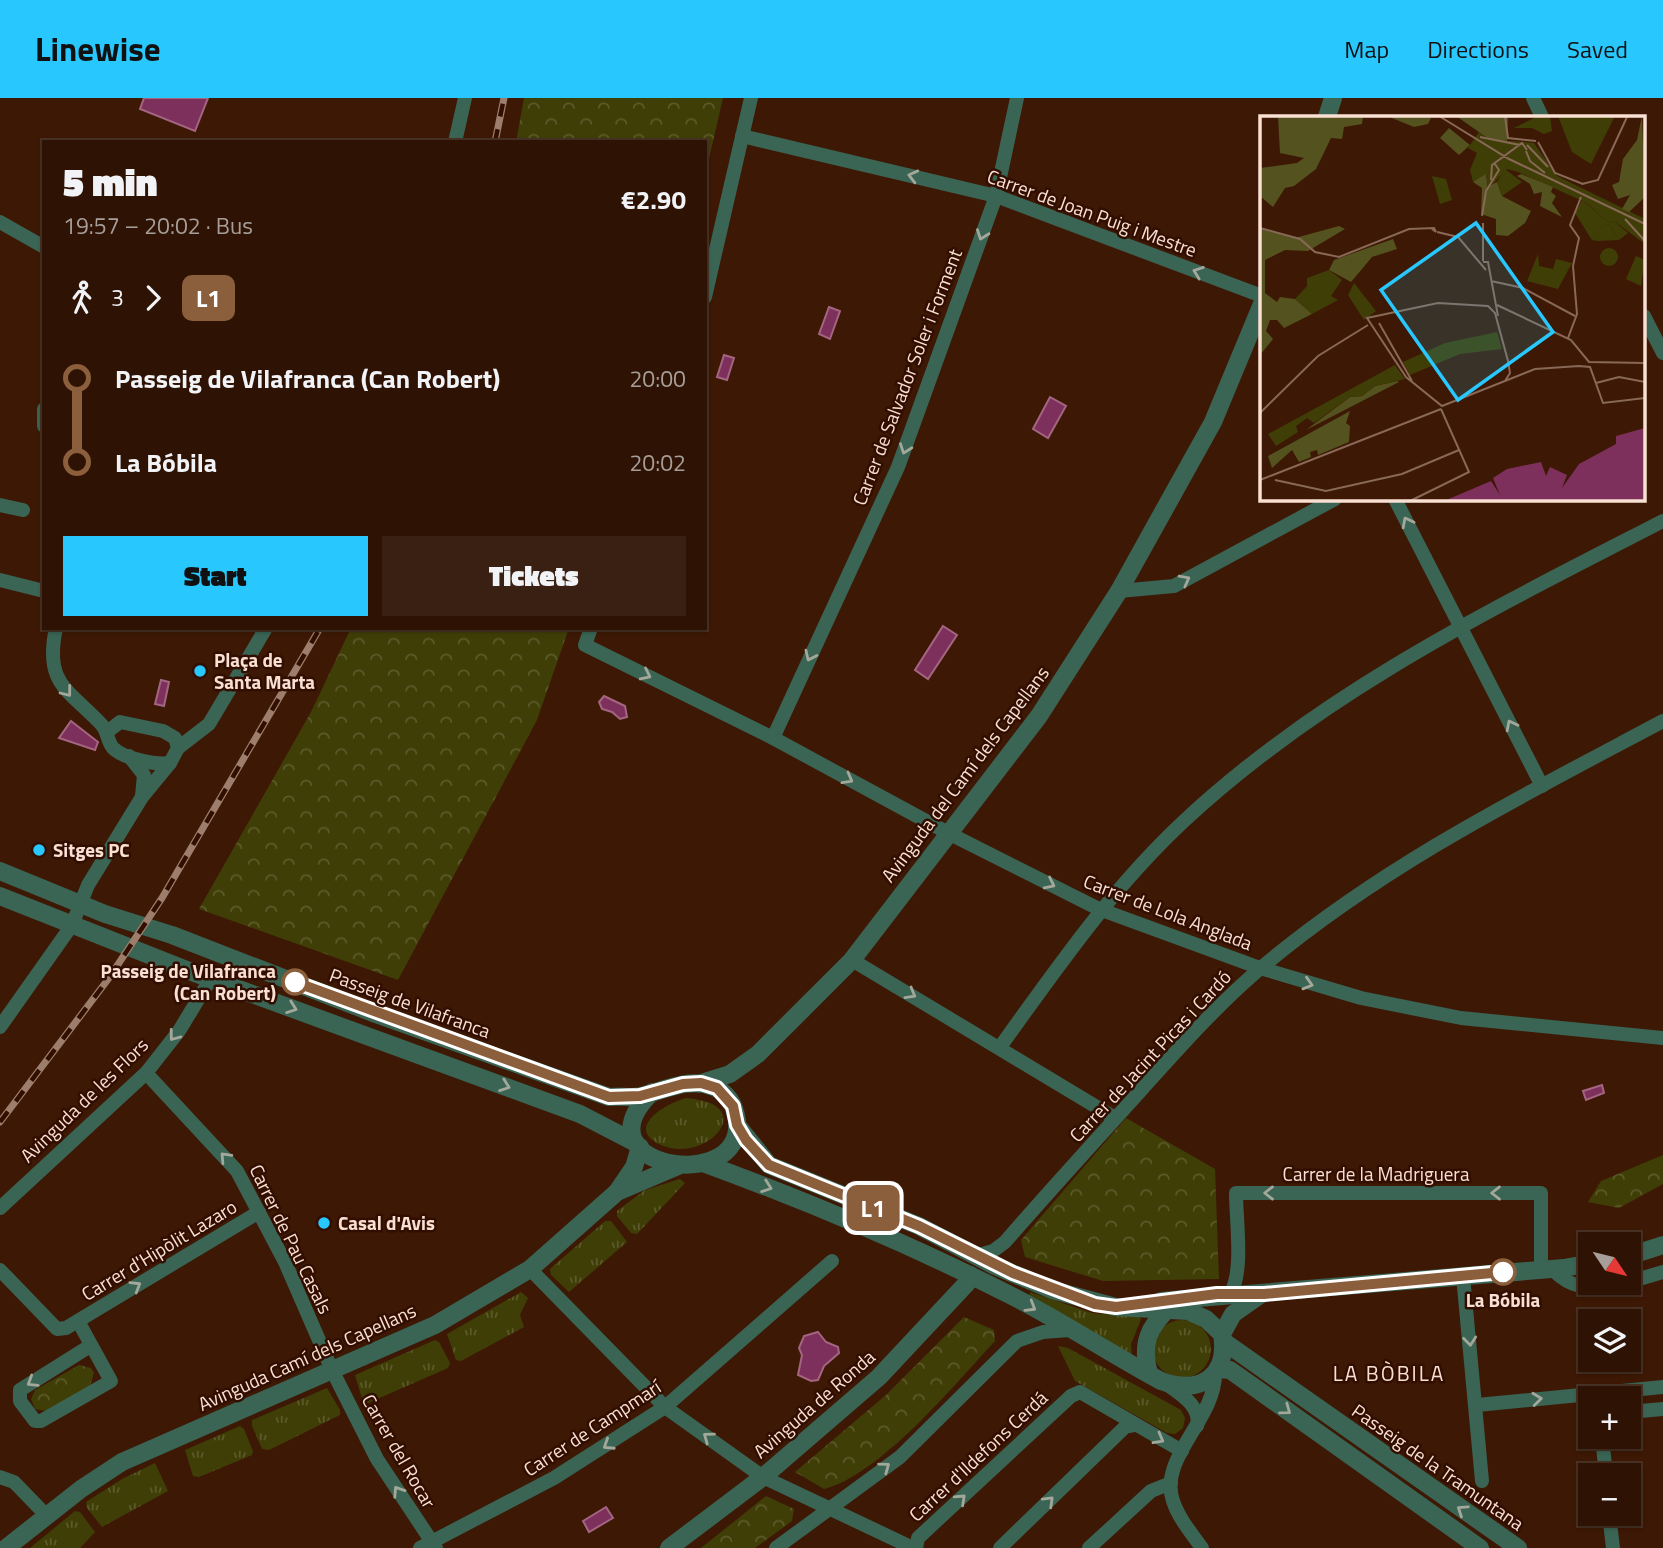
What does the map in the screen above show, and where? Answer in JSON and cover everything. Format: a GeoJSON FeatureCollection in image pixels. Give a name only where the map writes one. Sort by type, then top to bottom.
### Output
{"type":"FeatureCollection","features":[{"type":"Feature","properties":{"kind":"street"},"geometry":{"type":"LineString","coordinates":[[455,140],[465,98]]}},
{"type":"Feature","properties":{"kind":"street"},"geometry":{"type":"LineString","coordinates":[[707,289],[751,98]]}},
{"type":"Feature","properties":{"kind":"street","name":"Carrer de Salvador Soler i Forment"},"geometry":{"type":"LineString","coordinates":[[773,738],[898,467],[996,197],[1017,98]]}},
{"type":"Feature","properties":{"kind":"street"},"geometry":{"type":"LineString","coordinates":[[1327,116],[1332,98]]}},
{"type":"Feature","properties":{"kind":"street"},"geometry":{"type":"LineString","coordinates":[[1534,98],[1542,116]]}},
{"type":"Feature","properties":{"kind":"street","name":"Carrer de Joan Puig i Mestre"},"geometry":{"type":"LineString","coordinates":[[743,136],[996,197],[1260,295]]}},
{"type":"Feature","properties":{"kind":"street"},"geometry":{"type":"LineString","coordinates":[[0,222],[42,246]]}},
{"type":"Feature","properties":{"kind":"street","name":"Avinguda del Camí dels Capellans"},"geometry":{"type":"LineString","coordinates":[[701,1083],[730,1074],[758,1054],[852,960],[1039,716],[1119,591],[1213,422],[1260,309]]}},
{"type":"Feature","properties":{"kind":"street"},"geometry":{"type":"LineString","coordinates":[[1648,335],[1663,354]]}},
{"type":"Feature","properties":{"kind":"street"},"geometry":{"type":"LineString","coordinates":[[1119,591],[1174,586],[1333,500]]}},
{"type":"Feature","properties":{"kind":"street"},"geometry":{"type":"LineString","coordinates":[[1396,500],[1542,786]]}},
{"type":"Feature","properties":{"kind":"street"},"geometry":{"type":"LineString","coordinates":[[0,505],[23,510]]}},
{"type":"Feature","properties":{"kind":"street"},"geometry":{"type":"LineString","coordinates":[[1000,1046],[1099,909],[1184,821],[1258,760],[1338,700],[1460,626],[1663,521]]}},
{"type":"Feature","properties":{"kind":"street"},"geometry":{"type":"LineString","coordinates":[[0,580],[42,590]]}},
{"type":"Feature","properties":{"kind":"street"},"geometry":{"type":"LineString","coordinates":[[56,630],[52,659],[60,682],[107,732],[114,748],[128,755],[170,763]]}},
{"type":"Feature","properties":{"kind":"street"},"geometry":{"type":"LineString","coordinates":[[0,1027],[72,925],[80,905],[142,797],[170,763],[178,748],[209,724],[265,630]]}},
{"type":"Feature","properties":{"kind":"street","name":"Carrer de Lola Anglada"},"geometry":{"type":"LineString","coordinates":[[590,630],[585,645],[773,738],[950,834],[1099,909],[1260,968],[1362,998],[1461,1018],[1663,1038]]}},
{"type":"Feature","properties":{"kind":"street","name":"Carrer de Jacint Picas i Cardó"},"geometry":{"type":"LineString","coordinates":[[976,1256],[993,1251],[1005,1242],[1187,1039],[1260,968],[1391,871],[1460,828],[1663,721]]}},
{"type":"Feature","properties":{"kind":"street"},"geometry":{"type":"LineString","coordinates":[[107,732],[120,722],[163,731],[175,738],[178,748]]}},
{"type":"Feature","properties":{"kind":"street"},"geometry":{"type":"LineString","coordinates":[[128,755],[144,775],[142,797]]}},
{"type":"Feature","properties":{"kind":"street","name":"Passeig de Vilafranca"},"geometry":{"type":"LineString","coordinates":[[0,871],[80,905],[172,935],[376,1014],[609,1097],[640,1096],[652,1091]]}},
{"type":"Feature","properties":{"kind":"street"},"geometry":{"type":"LineString","coordinates":[[0,896],[211,978],[580,1114],[638,1145],[664,1164],[678,1166],[703,1163],[728,1147],[737,1125]]}},
{"type":"Feature","properties":{"kind":"street"},"geometry":{"type":"LineString","coordinates":[[852,960],[1000,1046],[1115,1118]]}},
{"type":"Feature","properties":{"kind":"street","name":"Avinguda de les Flors"},"geometry":{"type":"LineString","coordinates":[[0,1208],[146,1073],[179,1031],[211,978]]}},
{"type":"Feature","properties":{"kind":"street","name":"Avinguda del Camí dels Capellans"},"geometry":{"type":"LineString","coordinates":[[733,1106],[740,1082],[758,1054]]}},
{"type":"Feature","properties":{"kind":"street","name":"Carrer de Pau Casals"},"geometry":{"type":"LineString","coordinates":[[146,1073],[237,1171],[285,1262],[332,1370]]}},
{"type":"Feature","properties":{"kind":"street"},"geometry":{"type":"LineString","coordinates":[[638,1145],[630,1126],[635,1111],[652,1091],[701,1083],[717,1088],[733,1106],[737,1125],[769,1165],[919,1226],[1013,1273],[1070,1296],[1116,1307],[1173,1305],[1230,1294],[1264,1294],[1578,1265]]}},
{"type":"Feature","properties":{"kind":"street","name":"Avinguda Camí dels Capellans"},"geometry":{"type":"LineString","coordinates":[[6,1548],[46,1515],[122,1462],[435,1325],[530,1269],[617,1192],[634,1167],[638,1145]]}},
{"type":"Feature","properties":{"kind":"street"},"geometry":{"type":"LineString","coordinates":[[703,1163],[791,1196],[970,1275],[1174,1385],[1196,1386],[1221,1371]]}},
{"type":"Feature","properties":{"kind":"street","name":"Avinguda Camí dels Capellans"},"geometry":{"type":"LineString","coordinates":[[617,1192],[678,1166]]}},
{"type":"Feature","properties":{"kind":"street","name":"Carrer de la Madriguera"},"geometry":{"type":"LineString","coordinates":[[1230,1294],[1237,1281],[1236,1193],[1541,1193],[1546,1269]]}},
{"type":"Feature","properties":{"kind":"street","name":"Carrer d'Hipòlit Lazaro"},"geometry":{"type":"LineString","coordinates":[[78,1321],[259,1212]]}},
{"type":"Feature","properties":{"kind":"street"},"geometry":{"type":"LineString","coordinates":[[1005,1242],[1002,1251],[1013,1273]]}},
{"type":"Feature","properties":{"kind":"street"},"geometry":{"type":"LineString","coordinates":[[1642,1252],[1663,1245]]}},
{"type":"Feature","properties":{"kind":"street","name":"Carrer de Campmarí"},"geometry":{"type":"LineString","coordinates":[[429,1546],[554,1478],[665,1407],[832,1261]]}},
{"type":"Feature","properties":{"kind":"street"},"geometry":{"type":"LineString","coordinates":[[530,1269],[665,1407],[763,1477],[914,1548]]}},
{"type":"Feature","properties":{"kind":"street"},"geometry":{"type":"LineString","coordinates":[[1546,1269],[1565,1283],[1578,1286]]}},
{"type":"Feature","properties":{"kind":"street"},"geometry":{"type":"LineString","coordinates":[[0,1270],[57,1329],[66,1328],[78,1321],[111,1381],[35,1422],[20,1401],[20,1390],[90,1346]]}},
{"type":"Feature","properties":{"kind":"street"},"geometry":{"type":"LineString","coordinates":[[1642,1278],[1663,1272]]}},
{"type":"Feature","properties":{"kind":"street","name":"Avinguda de Ronda"},"geometry":{"type":"LineString","coordinates":[[669,1548],[763,1477],[879,1377],[967,1283],[970,1275]]}},
{"type":"Feature","properties":{"kind":"street"},"geometry":{"type":"LineString","coordinates":[[1463,1276],[1482,1481]]}},
{"type":"Feature","properties":{"kind":"street"},"geometry":{"type":"LineString","coordinates":[[1202,1548],[1174,1504],[1171,1483],[1182,1451],[1210,1402],[1221,1371],[1223,1338],[1242,1305],[1264,1294]]}},
{"type":"Feature","properties":{"kind":"street"},"geometry":{"type":"LineString","coordinates":[[1173,1305],[1199,1315],[1223,1338]]}},
{"type":"Feature","properties":{"kind":"street"},"geometry":{"type":"LineString","coordinates":[[1173,1305],[1153,1324],[1144,1352],[1155,1377],[1190,1403],[1198,1416],[1197,1426]]}},
{"type":"Feature","properties":{"kind":"street"},"geometry":{"type":"LineString","coordinates":[[776,1548],[900,1457],[1017,1341],[1043,1332],[1069,1330]]}},
{"type":"Feature","properties":{"kind":"street","name":"Passeig de la Tramuntana"},"geometry":{"type":"LineString","coordinates":[[1223,1338],[1264,1372],[1518,1548]]}},
{"type":"Feature","properties":{"kind":"street","name":"Carrer del Rocar"},"geometry":{"type":"LineString","coordinates":[[332,1370],[377,1459],[429,1546]]}},
{"type":"Feature","properties":{"kind":"street"},"geometry":{"type":"LineString","coordinates":[[1221,1371],[1480,1548]]}},
{"type":"Feature","properties":{"kind":"street"},"geometry":{"type":"LineString","coordinates":[[1641,1390],[1663,1387]]}},
{"type":"Feature","properties":{"kind":"street","name":"Carrer d'Ildefons Cerdá"},"geometry":{"type":"LineString","coordinates":[[914,1548],[918,1538],[1071,1396],[1080,1392],[1182,1451]]}},
{"type":"Feature","properties":{"kind":"street"},"geometry":{"type":"LineString","coordinates":[[1477,1405],[1578,1397]]}},
{"type":"Feature","properties":{"kind":"street"},"geometry":{"type":"LineString","coordinates":[[1641,1411],[1663,1409]]}},
{"type":"Feature","properties":{"kind":"street"},"geometry":{"type":"LineString","coordinates":[[1000,1548],[1125,1427],[1135,1425]]}},
{"type":"Feature","properties":{"kind":"street"},"geometry":{"type":"LineString","coordinates":[[0,1477],[14,1482],[46,1515]]}},
{"type":"Feature","properties":{"kind":"street"},"geometry":{"type":"LineString","coordinates":[[1089,1548],[1151,1491],[1171,1483]]}},
{"type":"Feature","properties":{"kind":"street"},"geometry":{"type":"LineString","coordinates":[[1610,1526],[1613,1548]]}},
{"type":"Feature","properties":{"kind":"green space"},"geometry":{"type":"Polygon","coordinates":[[[524,98],[723,98],[707,167],[707,140],[516,140],[524,98]]]}},
{"type":"Feature","properties":{"kind":"green space"},"geometry":{"type":"Polygon","coordinates":[[[350,630],[568,630],[537,720],[398,980],[199,909],[311,712],[350,630]]]}},
{"type":"Feature","properties":{"kind":"green space"},"geometry":{"type":"Polygon","coordinates":[[[686,1098],[709,1103],[720,1111],[723,1121],[719,1131],[695,1147],[678,1149],[661,1145],[650,1138],[646,1131],[652,1117],[669,1105],[686,1098]]]}},
{"type":"Feature","properties":{"kind":"green space"},"geometry":{"type":"Polygon","coordinates":[[[1126,1118],[1215,1169],[1219,1279],[1103,1281],[1025,1257],[1021,1240],[1126,1118]]]}},
{"type":"Feature","properties":{"kind":"green space"},"geometry":{"type":"Polygon","coordinates":[[[1663,1155],[1663,1184],[1619,1208],[1588,1202],[1601,1181],[1663,1155]]]}},
{"type":"Feature","properties":{"kind":"green space"},"geometry":{"type":"Polygon","coordinates":[[[680,1179],[685,1183],[637,1234],[631,1233],[617,1216],[617,1211],[645,1190],[680,1179]]]}},
{"type":"Feature","properties":{"kind":"green space"},"geometry":{"type":"Polygon","coordinates":[[[605,1221],[611,1221],[627,1242],[569,1292],[551,1275],[550,1269],[605,1221]]]}},
{"type":"Feature","properties":{"kind":"green space"},"geometry":{"type":"Polygon","coordinates":[[[521,1292],[528,1298],[520,1315],[524,1327],[461,1361],[456,1360],[447,1334],[521,1292]]]}},
{"type":"Feature","properties":{"kind":"green space"},"geometry":{"type":"Polygon","coordinates":[[[1030,1292],[1092,1313],[1139,1317],[1141,1319],[1131,1344],[1132,1356],[1029,1297],[1030,1292]]]}},
{"type":"Feature","properties":{"kind":"green space"},"geometry":{"type":"Polygon","coordinates":[[[964,1317],[994,1330],[995,1341],[916,1426],[869,1466],[824,1489],[795,1472],[886,1395],[964,1317]]]}},
{"type":"Feature","properties":{"kind":"green space"},"geometry":{"type":"Polygon","coordinates":[[[1176,1320],[1188,1320],[1203,1328],[1211,1343],[1211,1355],[1203,1370],[1188,1378],[1176,1378],[1161,1370],[1153,1355],[1153,1343],[1161,1328],[1176,1320]]]}},
{"type":"Feature","properties":{"kind":"green space"},"geometry":{"type":"Polygon","coordinates":[[[435,1340],[439,1342],[450,1363],[448,1368],[368,1403],[363,1402],[355,1375],[435,1340]]]}},
{"type":"Feature","properties":{"kind":"green space"},"geometry":{"type":"Polygon","coordinates":[[[1058,1346],[1068,1348],[1181,1410],[1185,1418],[1183,1428],[1175,1434],[1167,1433],[1075,1381],[1058,1346]]]}},
{"type":"Feature","properties":{"kind":"green space"},"geometry":{"type":"Polygon","coordinates":[[[79,1365],[91,1368],[94,1373],[90,1386],[46,1411],[35,1409],[31,1399],[35,1390],[79,1365]]]}},
{"type":"Feature","properties":{"kind":"green space"},"geometry":{"type":"Polygon","coordinates":[[[327,1388],[340,1410],[340,1415],[269,1450],[262,1449],[252,1420],[327,1388]]]}},
{"type":"Feature","properties":{"kind":"green space"},"geometry":{"type":"Polygon","coordinates":[[[240,1426],[244,1429],[253,1451],[252,1455],[199,1477],[193,1476],[185,1450],[240,1426]]]}},
{"type":"Feature","properties":{"kind":"green space"},"geometry":{"type":"Polygon","coordinates":[[[155,1463],[168,1491],[102,1527],[87,1508],[86,1502],[122,1479],[155,1463]]]}},
{"type":"Feature","properties":{"kind":"green space"},"geometry":{"type":"Polygon","coordinates":[[[766,1496],[794,1509],[792,1521],[755,1548],[701,1548],[766,1496]]]}},
{"type":"Feature","properties":{"kind":"green space"},"geometry":{"type":"Polygon","coordinates":[[[75,1511],[80,1512],[95,1532],[80,1548],[30,1548],[75,1511]]]}},
{"type":"Feature","properties":{"kind":"shaded area"},"geometry":{"type":"Polygon","coordinates":[[[144,98],[208,98],[195,131],[140,109],[144,98]]]}},
{"type":"Feature","properties":{"kind":"shaded area"},"geometry":{"type":"Polygon","coordinates":[[[829,307],[840,311],[830,339],[819,334],[829,307]]]}},
{"type":"Feature","properties":{"kind":"shaded area"},"geometry":{"type":"Polygon","coordinates":[[[724,355],[734,358],[727,380],[717,377],[724,355]]]}},
{"type":"Feature","properties":{"kind":"shaded area"},"geometry":{"type":"Polygon","coordinates":[[[1050,397],[1066,406],[1048,438],[1033,429],[1050,397]]]}},
{"type":"Feature","properties":{"kind":"shaded area"},"geometry":{"type":"Polygon","coordinates":[[[943,626],[957,635],[928,679],[915,670],[943,626]]]}},
{"type":"Feature","properties":{"kind":"shaded area"},"geometry":{"type":"Polygon","coordinates":[[[161,680],[169,682],[164,706],[155,704],[161,680]]]}},
{"type":"Feature","properties":{"kind":"shaded area"},"geometry":{"type":"Polygon","coordinates":[[[604,696],[625,706],[627,717],[620,719],[612,712],[602,709],[599,702],[604,696]]]}},
{"type":"Feature","properties":{"kind":"shaded area"},"geometry":{"type":"Polygon","coordinates":[[[71,721],[98,742],[95,750],[59,738],[71,721]]]}},
{"type":"Feature","properties":{"kind":"shaded area"},"geometry":{"type":"Polygon","coordinates":[[[1602,1085],[1604,1093],[1586,1100],[1583,1091],[1602,1085]]]}},
{"type":"Feature","properties":{"kind":"shaded area"},"geometry":{"type":"Polygon","coordinates":[[[818,1332],[826,1342],[838,1347],[839,1353],[824,1366],[818,1380],[811,1381],[798,1375],[802,1355],[799,1348],[804,1336],[818,1332]]]}},
{"type":"Feature","properties":{"kind":"shaded area"},"geometry":{"type":"Polygon","coordinates":[[[606,1507],[613,1518],[589,1532],[583,1521],[606,1507]]]}},
{"type":"Feature","properties":{"kind":"railway"},"geometry":{"type":"LineString","coordinates":[[495,140],[504,98]]}},
{"type":"Feature","properties":{"kind":"railway"},"geometry":{"type":"LineString","coordinates":[[0,1122],[109,978],[162,898],[319,630]]}},
{"type":"Feature","properties":{"kind":"bus line","name":"L1"},"geometry":{"type":"LineString","coordinates":[[295,982],[376,1014],[609,1097],[640,1096],[683,1084],[701,1083],[717,1088],[733,1106],[737,1125],[746,1140],[769,1165],[919,1226],[976,1256],[1052,1290],[1095,1304],[1116,1307],[1217,1294],[1264,1294],[1503,1272]]}},
{"type":"Feature","properties":{"kind":"place","name":"Plaça de Santa Marta"},"geometry":{"type":"Point","coordinates":[200,671]}},
{"type":"Feature","properties":{"kind":"place","name":"Sitges PC"},"geometry":{"type":"Point","coordinates":[39,850]}},
{"type":"Feature","properties":{"kind":"place","name":"Passeig de Vilafranca (Can Robert)"},"geometry":{"type":"Point","coordinates":[295,982]}},
{"type":"Feature","properties":{"kind":"place","name":"Casal d'Avis"},"geometry":{"type":"Point","coordinates":[324,1223]}},
{"type":"Feature","properties":{"kind":"place","name":"La Bóbila"},"geometry":{"type":"Point","coordinates":[1503,1272]}},
{"type":"Feature","properties":{"kind":"district","name":"LA BÒBILA"},"geometry":{"type":"Point","coordinates":[1389,1374]}}]}
